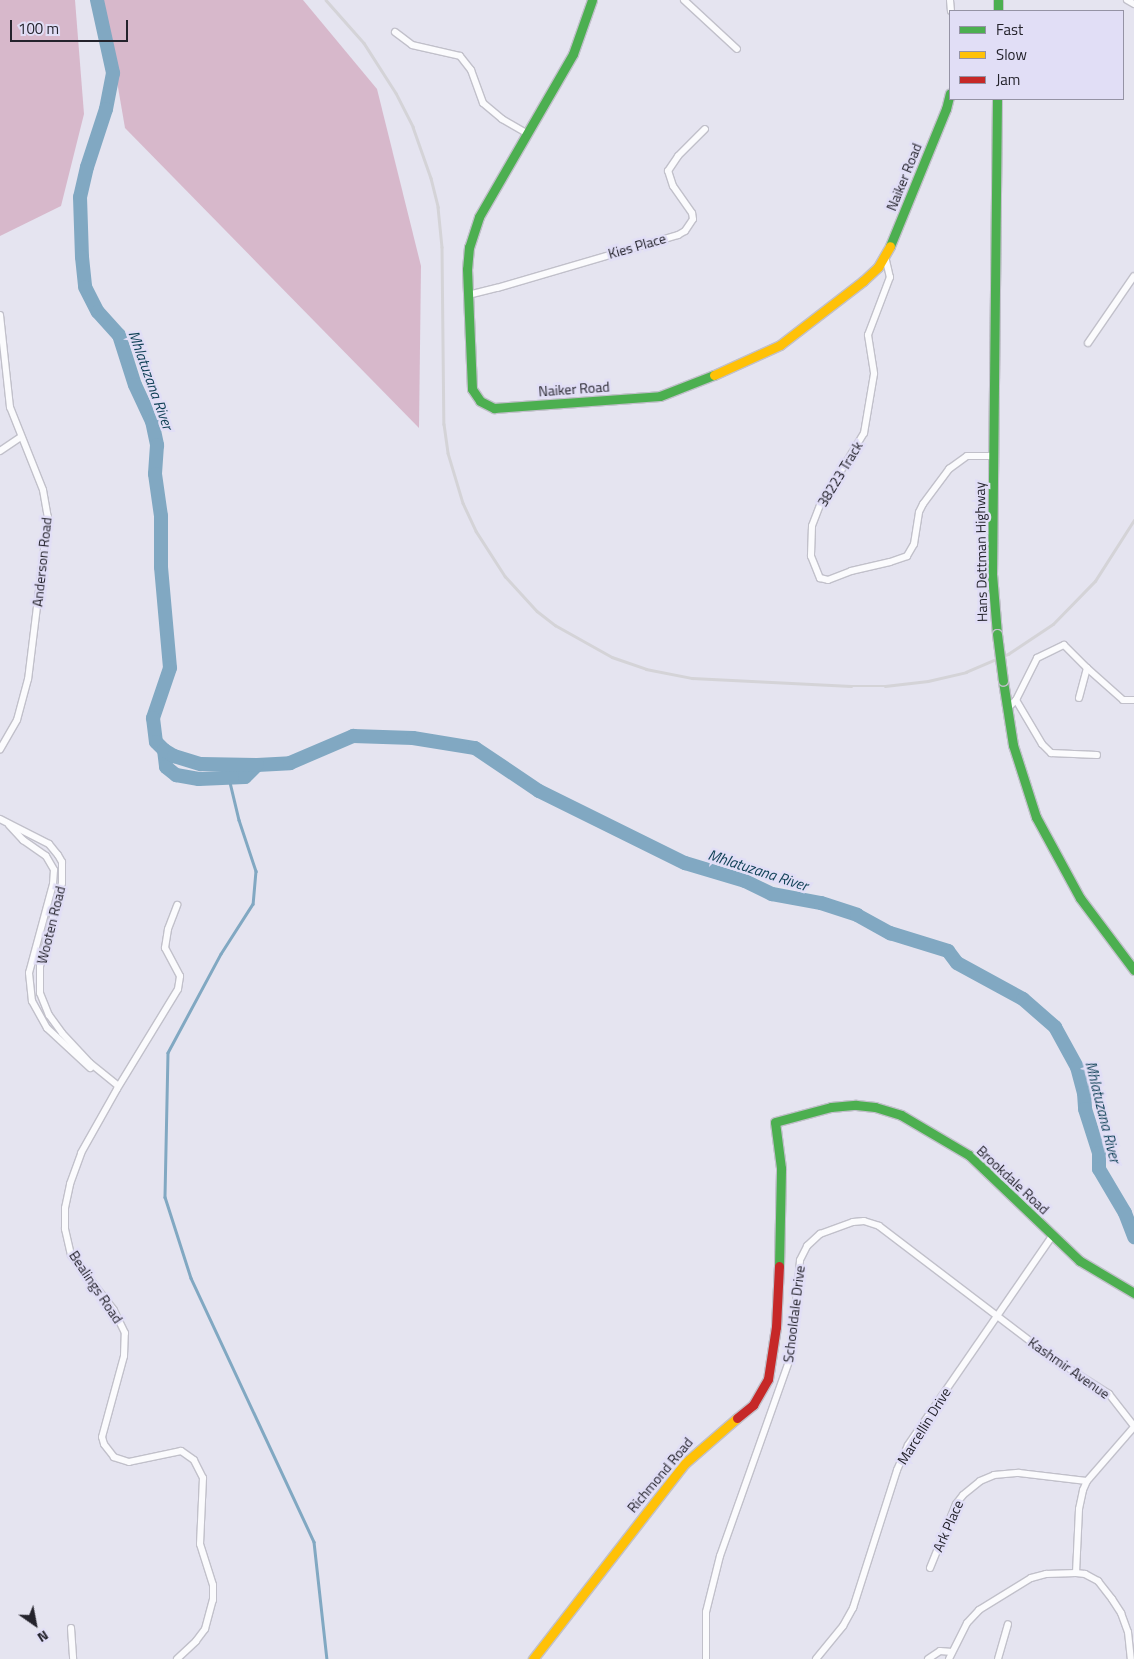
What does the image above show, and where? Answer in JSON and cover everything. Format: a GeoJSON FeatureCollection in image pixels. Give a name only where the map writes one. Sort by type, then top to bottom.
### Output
{"type":"FeatureCollection","features":[{"type":"Feature","properties":{"kind":"street","name":"Naiker Road"},"geometry":{"type":"LineString","coordinates":[[592,0],[569,61],[526,133],[475,226],[469,247],[470,380],[475,395],[487,406],[494,408],[648,398],[674,392],[737,366],[780,345],[863,281],[878,267],[896,235],[939,128],[949,96]]}},
{"type":"Feature","properties":{"kind":"street"},"geometry":{"type":"LineString","coordinates":[[684,0],[719,36],[737,49]]}},
{"type":"Feature","properties":{"kind":"street"},"geometry":{"type":"LineString","coordinates":[[1127,0],[1134,4]]}},
{"type":"Feature","properties":{"kind":"street"},"geometry":{"type":"LineString","coordinates":[[395,32],[412,45],[460,56],[471,70],[483,102],[502,120],[526,133]]}},
{"type":"Feature","properties":{"kind":"street","name":"Hans Dettman Highway"},"geometry":{"type":"LineString","coordinates":[[997,100],[992,574],[1006,710],[1013,745],[1036,817],[1080,898],[1134,970]]}},
{"type":"Feature","properties":{"kind":"street","name":"Kies Place"},"geometry":{"type":"LineString","coordinates":[[468,294],[497,288],[678,235],[685,231],[693,219],[692,213],[673,186],[668,171],[678,156],[705,129]]}},
{"type":"Feature","properties":{"kind":"street","name":"38223 Track"},"geometry":{"type":"LineString","coordinates":[[885,256],[890,270],[889,285],[875,313],[868,335],[874,374],[864,433],[820,505],[812,526],[811,556],[820,578],[828,580],[851,570],[890,562],[906,556],[914,544],[919,512],[949,469],[967,456],[993,456]]}},
{"type":"Feature","properties":{"kind":"street"},"geometry":{"type":"LineString","coordinates":[[1088,343],[1134,276]]}},
{"type":"Feature","properties":{"kind":"street","name":"Anderson Road"},"geometry":{"type":"LineString","coordinates":[[0,315],[10,407],[46,501],[48,529],[25,694],[17,720],[0,750]]}},
{"type":"Feature","properties":{"kind":"street"},"geometry":{"type":"LineString","coordinates":[[0,451],[21,437]]}},
{"type":"Feature","properties":{"kind":"street"},"geometry":{"type":"LineString","coordinates":[[1006,710],[1016,700],[1037,658],[1064,645],[1123,700],[1134,700]]}},
{"type":"Feature","properties":{"kind":"street"},"geometry":{"type":"LineString","coordinates":[[1079,698],[1087,668]]}},
{"type":"Feature","properties":{"kind":"street"},"geometry":{"type":"LineString","coordinates":[[1016,700],[1042,744],[1051,753],[1097,755]]}},
{"type":"Feature","properties":{"kind":"street","name":"Wooten Road"},"geometry":{"type":"LineString","coordinates":[[0,819],[49,844],[62,862],[62,883],[39,975],[40,993],[55,1025],[118,1088]]}},
{"type":"Feature","properties":{"kind":"street","name":"Wooten Road"},"geometry":{"type":"LineString","coordinates":[[8,824],[23,840],[46,856],[54,870],[53,884],[29,972],[30,995],[36,1011],[48,1028],[66,1047],[118,1088]]}},
{"type":"Feature","properties":{"kind":"street","name":"Bealings Road"},"geometry":{"type":"LineString","coordinates":[[177,905],[168,929],[165,948],[180,976],[178,989],[118,1088],[74,1168],[65,1208],[65,1229],[71,1255],[114,1310],[125,1333],[124,1356],[102,1436],[104,1444],[114,1457],[130,1462],[181,1451],[194,1460],[203,1478],[200,1544],[213,1585],[213,1600],[205,1629],[196,1641],[177,1659]]}},
{"type":"Feature","properties":{"kind":"street","name":"Brookdale Road"},"geometry":{"type":"LineString","coordinates":[[775,1122],[842,1106],[856,1105],[887,1110],[931,1132],[969,1155],[1080,1262],[1134,1293]]}},
{"type":"Feature","properties":{"kind":"street","name":"Richmond Road"},"geometry":{"type":"LineString","coordinates":[[533,1659],[684,1464],[698,1449],[752,1405],[768,1379],[772,1364],[776,1327],[781,1205],[781,1168],[775,1122]]}},
{"type":"Feature","properties":{"kind":"street","name":"Schooldale Drive"},"geometry":{"type":"LineString","coordinates":[[706,1659],[705,1622],[708,1602],[724,1545],[791,1356],[800,1260],[807,1246],[820,1234],[838,1227],[853,1222],[873,1222],[997,1316]]}},
{"type":"Feature","properties":{"kind":"street","name":"Marcellin Drive"},"geometry":{"type":"LineString","coordinates":[[816,1659],[843,1626],[853,1608],[894,1478],[908,1445],[1052,1236]]}},
{"type":"Feature","properties":{"kind":"street","name":"Kashmir Avenue"},"geometry":{"type":"LineString","coordinates":[[997,1316],[1051,1357],[1109,1394],[1134,1426]]}},
{"type":"Feature","properties":{"kind":"street"},"geometry":{"type":"LineString","coordinates":[[1076,1573],[1079,1509],[1087,1481],[1134,1426]]}},
{"type":"Feature","properties":{"kind":"street","name":"Ark Place"},"geometry":{"type":"LineString","coordinates":[[930,1568],[956,1504],[962,1495],[980,1481],[994,1475],[1019,1473],[1087,1481]]}},
{"type":"Feature","properties":{"kind":"street"},"geometry":{"type":"LineString","coordinates":[[949,1659],[967,1623],[979,1610],[1031,1578],[1046,1574],[1076,1573],[1085,1574],[1098,1581],[1121,1612],[1128,1632],[1131,1659]]}},
{"type":"Feature","properties":{"kind":"street"},"geometry":{"type":"LineString","coordinates":[[998,1659],[1008,1624]]}},
{"type":"Feature","properties":{"kind":"street"},"geometry":{"type":"LineString","coordinates":[[71,1628],[74,1659]]}},
{"type":"Feature","properties":{"kind":"street"},"geometry":{"type":"LineString","coordinates":[[928,1659],[940,1650],[952,1652]]}},
{"type":"Feature","properties":{"kind":"shaded area"},"geometry":{"type":"Polygon","coordinates":[[[0,0],[75,0],[84,114],[61,206],[0,236],[0,0]]]}},
{"type":"Feature","properties":{"kind":"shaded area"},"geometry":{"type":"Polygon","coordinates":[[[103,0],[303,0],[377,89],[421,266],[419,428],[125,128],[103,0]]]}},
{"type":"Feature","properties":{"kind":"waterway","name":"Mhlatuzana River"},"geometry":{"type":"LineString","coordinates":[[97,0],[113,73],[106,109],[87,167],[80,197],[82,257],[85,287],[98,312],[119,335],[135,385],[152,421],[157,445],[155,474],[161,516],[161,567],[170,668],[153,718],[156,742],[164,750],[166,767],[176,775],[199,779],[245,777],[257,765],[290,763],[353,736],[413,738],[475,748],[539,791],[685,863],[745,881],[772,894],[821,903],[857,915],[890,933],[948,951],[957,963],[1023,999],[1055,1027],[1077,1067],[1084,1093],[1085,1109],[1099,1153],[1099,1169],[1125,1213],[1134,1237]]}},
{"type":"Feature","properties":{"kind":"waterway","name":"Mhlatuzana River"},"geometry":{"type":"LineString","coordinates":[[164,750],[174,756],[201,764],[257,765]]}},
{"type":"Feature","properties":{"kind":"waterway"},"geometry":{"type":"LineString","coordinates":[[229,778],[239,820],[256,871],[253,904],[221,954],[168,1053],[165,1197],[191,1278],[314,1542],[327,1659]]}},
{"type":"Feature","properties":{"kind":"railway"},"geometry":{"type":"LineString","coordinates":[[326,0],[364,43],[396,93],[413,127],[431,178],[438,207],[442,247],[444,424],[448,453],[463,503],[476,531],[505,576],[537,611],[555,625],[612,657],[646,669],[692,678],[851,686],[885,686],[928,681],[966,672],[1008,654],[1053,624],[1095,581],[1134,520]]}},
{"type":"Feature","properties":{"kind":"traffic: fast"},"geometry":{"type":"LineString","coordinates":[[592,0],[573,54],[479,217],[469,247],[467,269],[472,389],[480,401],[494,408],[660,396],[714,375]]}},
{"type":"Feature","properties":{"kind":"traffic: fast"},"geometry":{"type":"LineString","coordinates":[[998,0],[998,10]]}},
{"type":"Feature","properties":{"kind":"traffic: fast"},"geometry":{"type":"LineString","coordinates":[[890,246],[946,109],[949,97]]}},
{"type":"Feature","properties":{"kind":"traffic: fast"},"geometry":{"type":"LineString","coordinates":[[997,100],[992,574],[997,634]]}},
{"type":"Feature","properties":{"kind":"traffic: fast"},"geometry":{"type":"LineString","coordinates":[[997,634],[1003,681]]}},
{"type":"Feature","properties":{"kind":"traffic: fast"},"geometry":{"type":"LineString","coordinates":[[1003,681],[1013,745],[1036,817],[1080,898],[1134,970]]}},
{"type":"Feature","properties":{"kind":"traffic: fast"},"geometry":{"type":"LineString","coordinates":[[779,1266],[781,1168],[775,1122],[831,1107],[856,1105],[875,1107],[901,1115],[969,1155],[1080,1261],[1134,1293]]}},
{"type":"Feature","properties":{"kind":"traffic: slow"},"geometry":{"type":"LineString","coordinates":[[714,375],[780,345],[863,281],[878,267],[890,246]]}},
{"type":"Feature","properties":{"kind":"traffic: slow"},"geometry":{"type":"LineString","coordinates":[[533,1659],[684,1464],[737,1418]]}},
{"type":"Feature","properties":{"kind":"traffic: jam"},"geometry":{"type":"LineString","coordinates":[[737,1418],[753,1405],[768,1379],[776,1327],[779,1266]]}}]}
